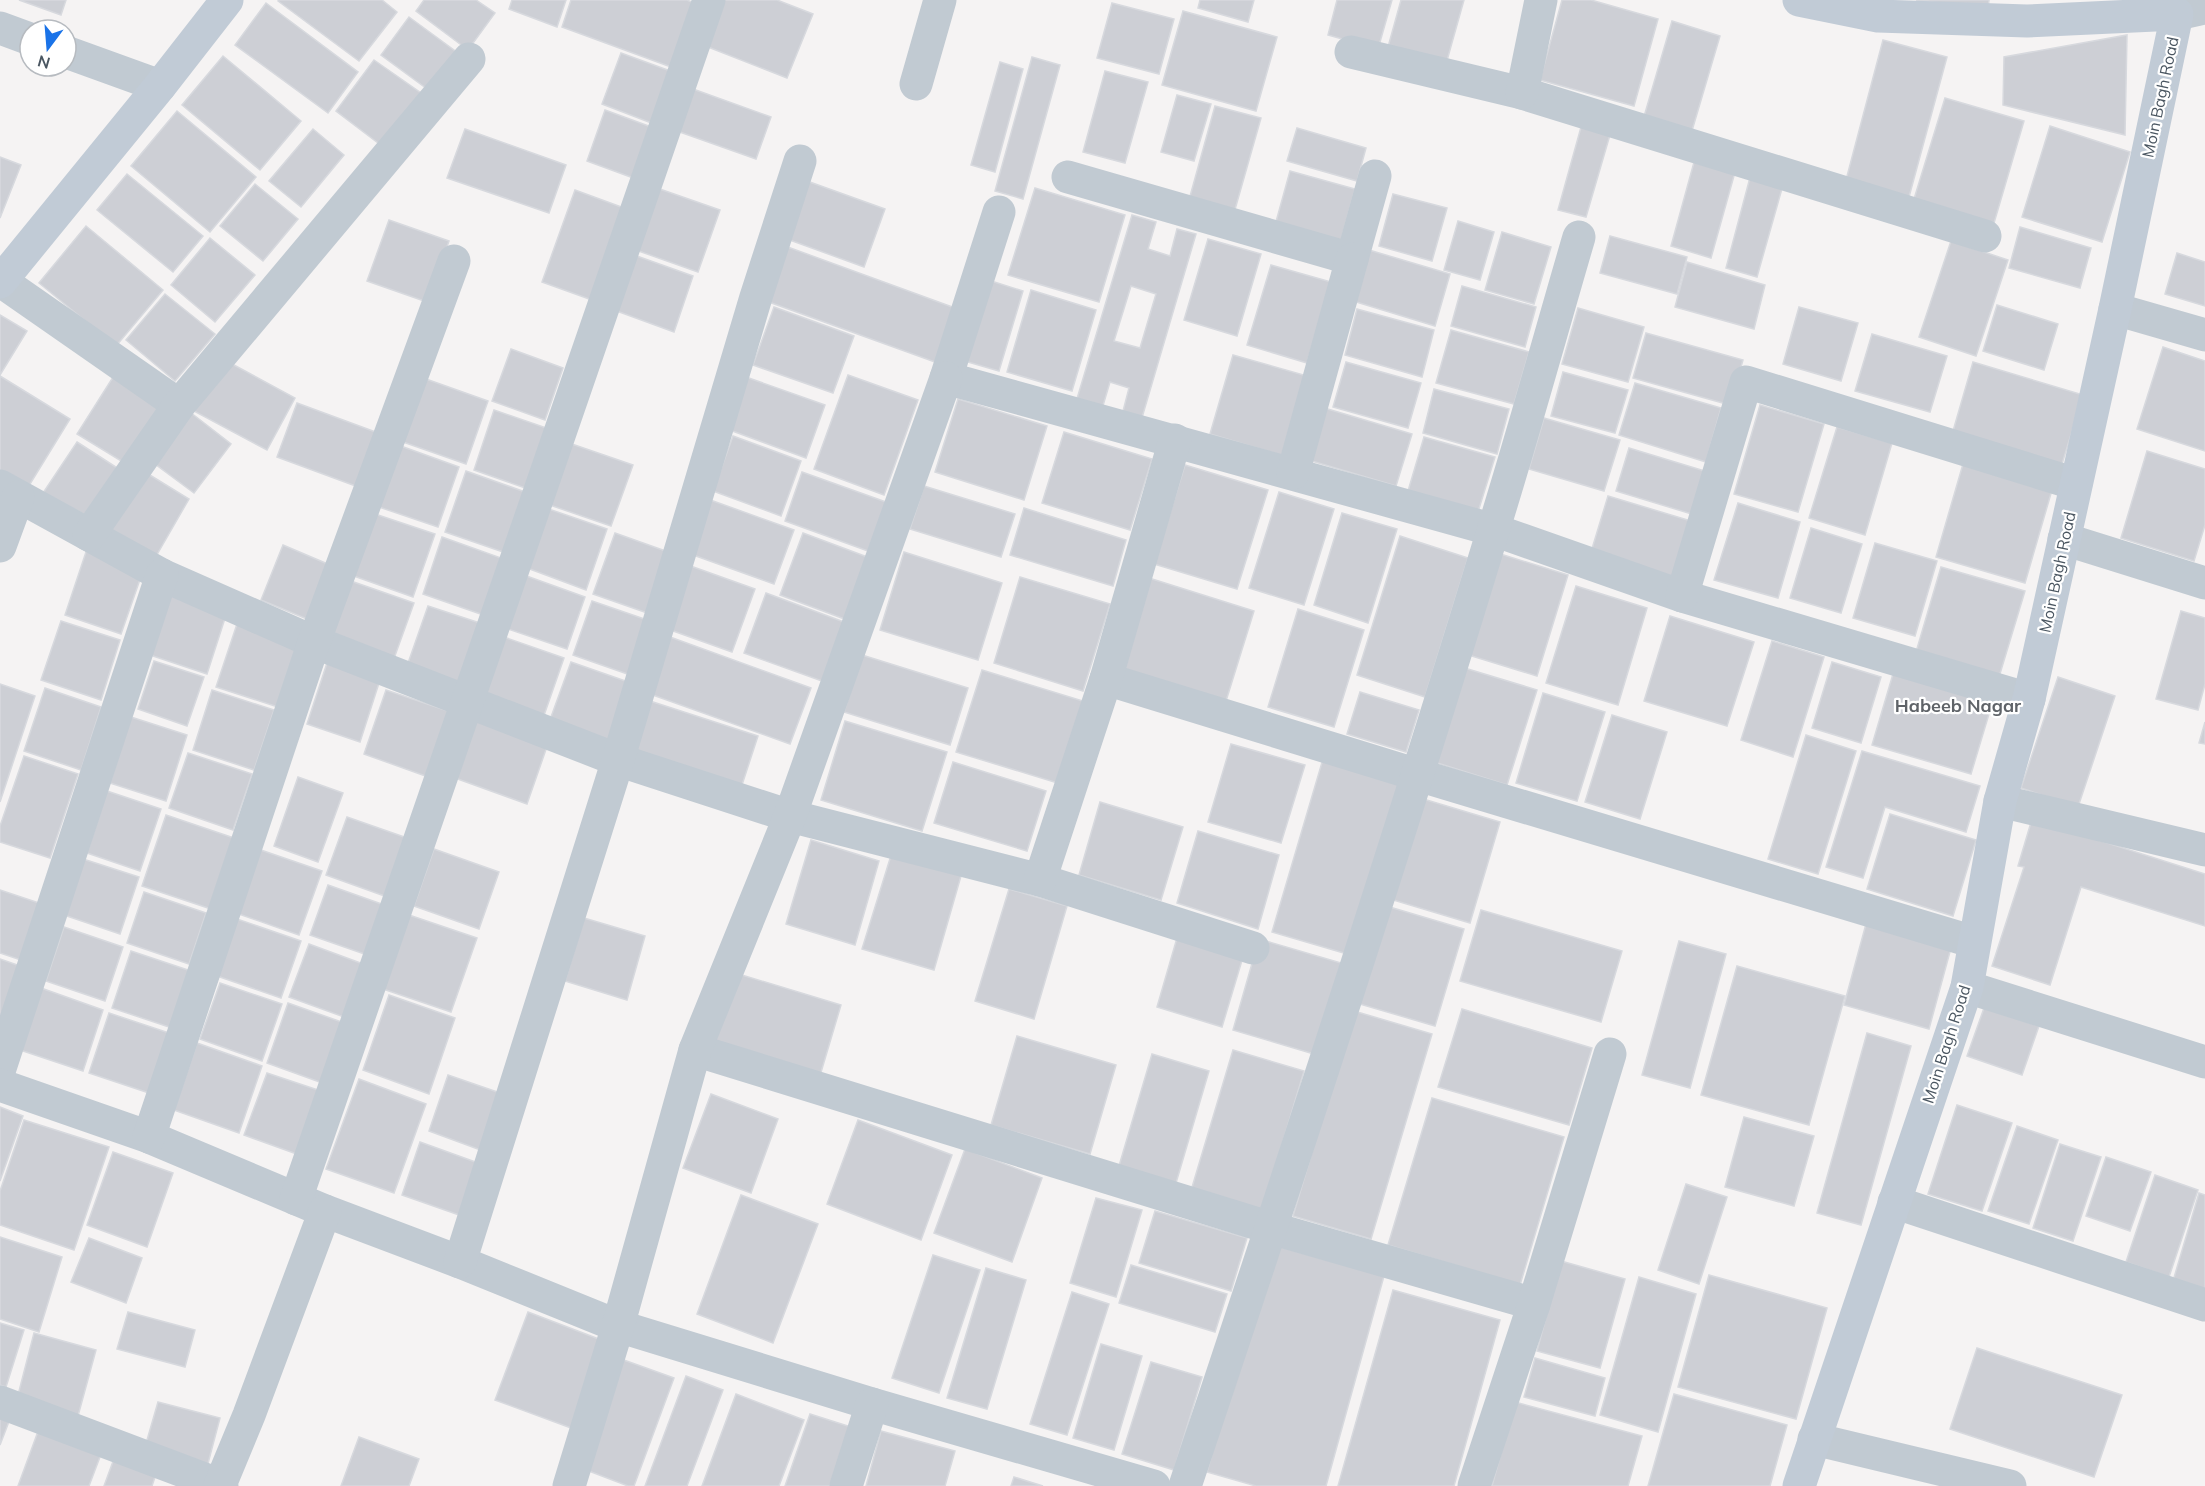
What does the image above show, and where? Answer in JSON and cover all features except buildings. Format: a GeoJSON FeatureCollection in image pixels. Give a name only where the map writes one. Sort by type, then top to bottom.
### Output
{"type":"FeatureCollection","features":[{"type":"Feature","properties":{"kind":"street"},"geometry":{"type":"LineString","coordinates":[[179,405],[1,281],[160,87],[227,0]]}},
{"type":"Feature","properties":{"kind":"street"},"geometry":{"type":"LineString","coordinates":[[0,1402],[221,1486],[249,1415],[310,1205],[467,703],[709,0]]}},
{"type":"Feature","properties":{"kind":"street"},"geometry":{"type":"LineString","coordinates":[[916,84],[940,0]]}},
{"type":"Feature","properties":{"kind":"street"},"geometry":{"type":"LineString","coordinates":[[1522,93],[1541,0]]}},
{"type":"Feature","properties":{"kind":"street","name":"Moin Bagh Road"},"geometry":{"type":"LineString","coordinates":[[1799,0],[1878,16],[2027,21],[2187,7],[2115,309],[2029,699],[2000,801],[1967,987],[1799,1486]]}},
{"type":"Feature","properties":{"kind":"street"},"geometry":{"type":"LineString","coordinates":[[0,28],[18,35]]}},
{"type":"Feature","properties":{"kind":"street"},"geometry":{"type":"LineString","coordinates":[[1351,52],[1522,93],[1985,236]]}},
{"type":"Feature","properties":{"kind":"street"},"geometry":{"type":"LineString","coordinates":[[78,56],[160,87]]}},
{"type":"Feature","properties":{"kind":"street"},"geometry":{"type":"LineString","coordinates":[[89,535],[179,405],[469,59]]}},
{"type":"Feature","properties":{"kind":"street"},"geometry":{"type":"LineString","coordinates":[[460,1262],[618,760],[756,297],[800,161]]}},
{"type":"Feature","properties":{"kind":"street"},"geometry":{"type":"LineString","coordinates":[[1293,473],[1374,176]]}},
{"type":"Feature","properties":{"kind":"street"},"geometry":{"type":"LineString","coordinates":[[1068,177],[1352,259]]}},
{"type":"Feature","properties":{"kind":"street"},"geometry":{"type":"LineString","coordinates":[[569,1486],[618,1326],[694,1050],[790,816],[893,532],[946,378],[999,212]]}},
{"type":"Feature","properties":{"kind":"street"},"geometry":{"type":"LineString","coordinates":[[1185,1486],[1418,775],[1494,530],[1579,237]]}},
{"type":"Feature","properties":{"kind":"street"},"geometry":{"type":"LineString","coordinates":[[148,1137],[314,642],[454,261]]}},
{"type":"Feature","properties":{"kind":"street"},"geometry":{"type":"LineString","coordinates":[[2115,309],[2205,335]]}},
{"type":"Feature","properties":{"kind":"street"},"geometry":{"type":"LineString","coordinates":[[946,378],[1494,530],[1682,596],[2029,699]]}},
{"type":"Feature","properties":{"kind":"street"},"geometry":{"type":"LineString","coordinates":[[1682,596],[1746,382],[2076,484]]}},
{"type":"Feature","properties":{"kind":"street"},"geometry":{"type":"LineString","coordinates":[[1040,880],[1106,679],[1175,440]]}},
{"type":"Feature","properties":{"kind":"street"},"geometry":{"type":"LineString","coordinates":[[0,546],[9,492],[162,575],[314,642],[618,760],[790,816],[1040,880],[1253,948]]}},
{"type":"Feature","properties":{"kind":"street"},"geometry":{"type":"LineString","coordinates":[[2064,539],[2205,583]]}},
{"type":"Feature","properties":{"kind":"street"},"geometry":{"type":"LineString","coordinates":[[0,1068],[162,575]]}},
{"type":"Feature","properties":{"kind":"street"},"geometry":{"type":"LineString","coordinates":[[1106,679],[1974,942]]}},
{"type":"Feature","properties":{"kind":"street"},"geometry":{"type":"LineString","coordinates":[[2000,801],[2205,850]]}},
{"type":"Feature","properties":{"kind":"street"},"geometry":{"type":"LineString","coordinates":[[1967,987],[2205,1062]]}},
{"type":"Feature","properties":{"kind":"street"},"geometry":{"type":"LineString","coordinates":[[694,1050],[1271,1228],[1534,1304]]}},
{"type":"Feature","properties":{"kind":"street"},"geometry":{"type":"LineString","coordinates":[[1474,1486],[1534,1304],[1610,1054]]}},
{"type":"Feature","properties":{"kind":"street"},"geometry":{"type":"LineString","coordinates":[[0,1085],[148,1137],[310,1205],[618,1326],[872,1404],[1154,1486]]}},
{"type":"Feature","properties":{"kind":"street"},"geometry":{"type":"LineString","coordinates":[[1894,1202],[2205,1305]]}},
{"type":"Feature","properties":{"kind":"street"},"geometry":{"type":"LineString","coordinates":[[846,1486],[872,1404]]}},
{"type":"Feature","properties":{"kind":"street"},"geometry":{"type":"LineString","coordinates":[[1814,1439],[2010,1486]]}},
{"type":"Feature","properties":{"kind":"district","name":"Habeeb Nagar"},"geometry":{"type":"Point","coordinates":[1958,706]}}]}
